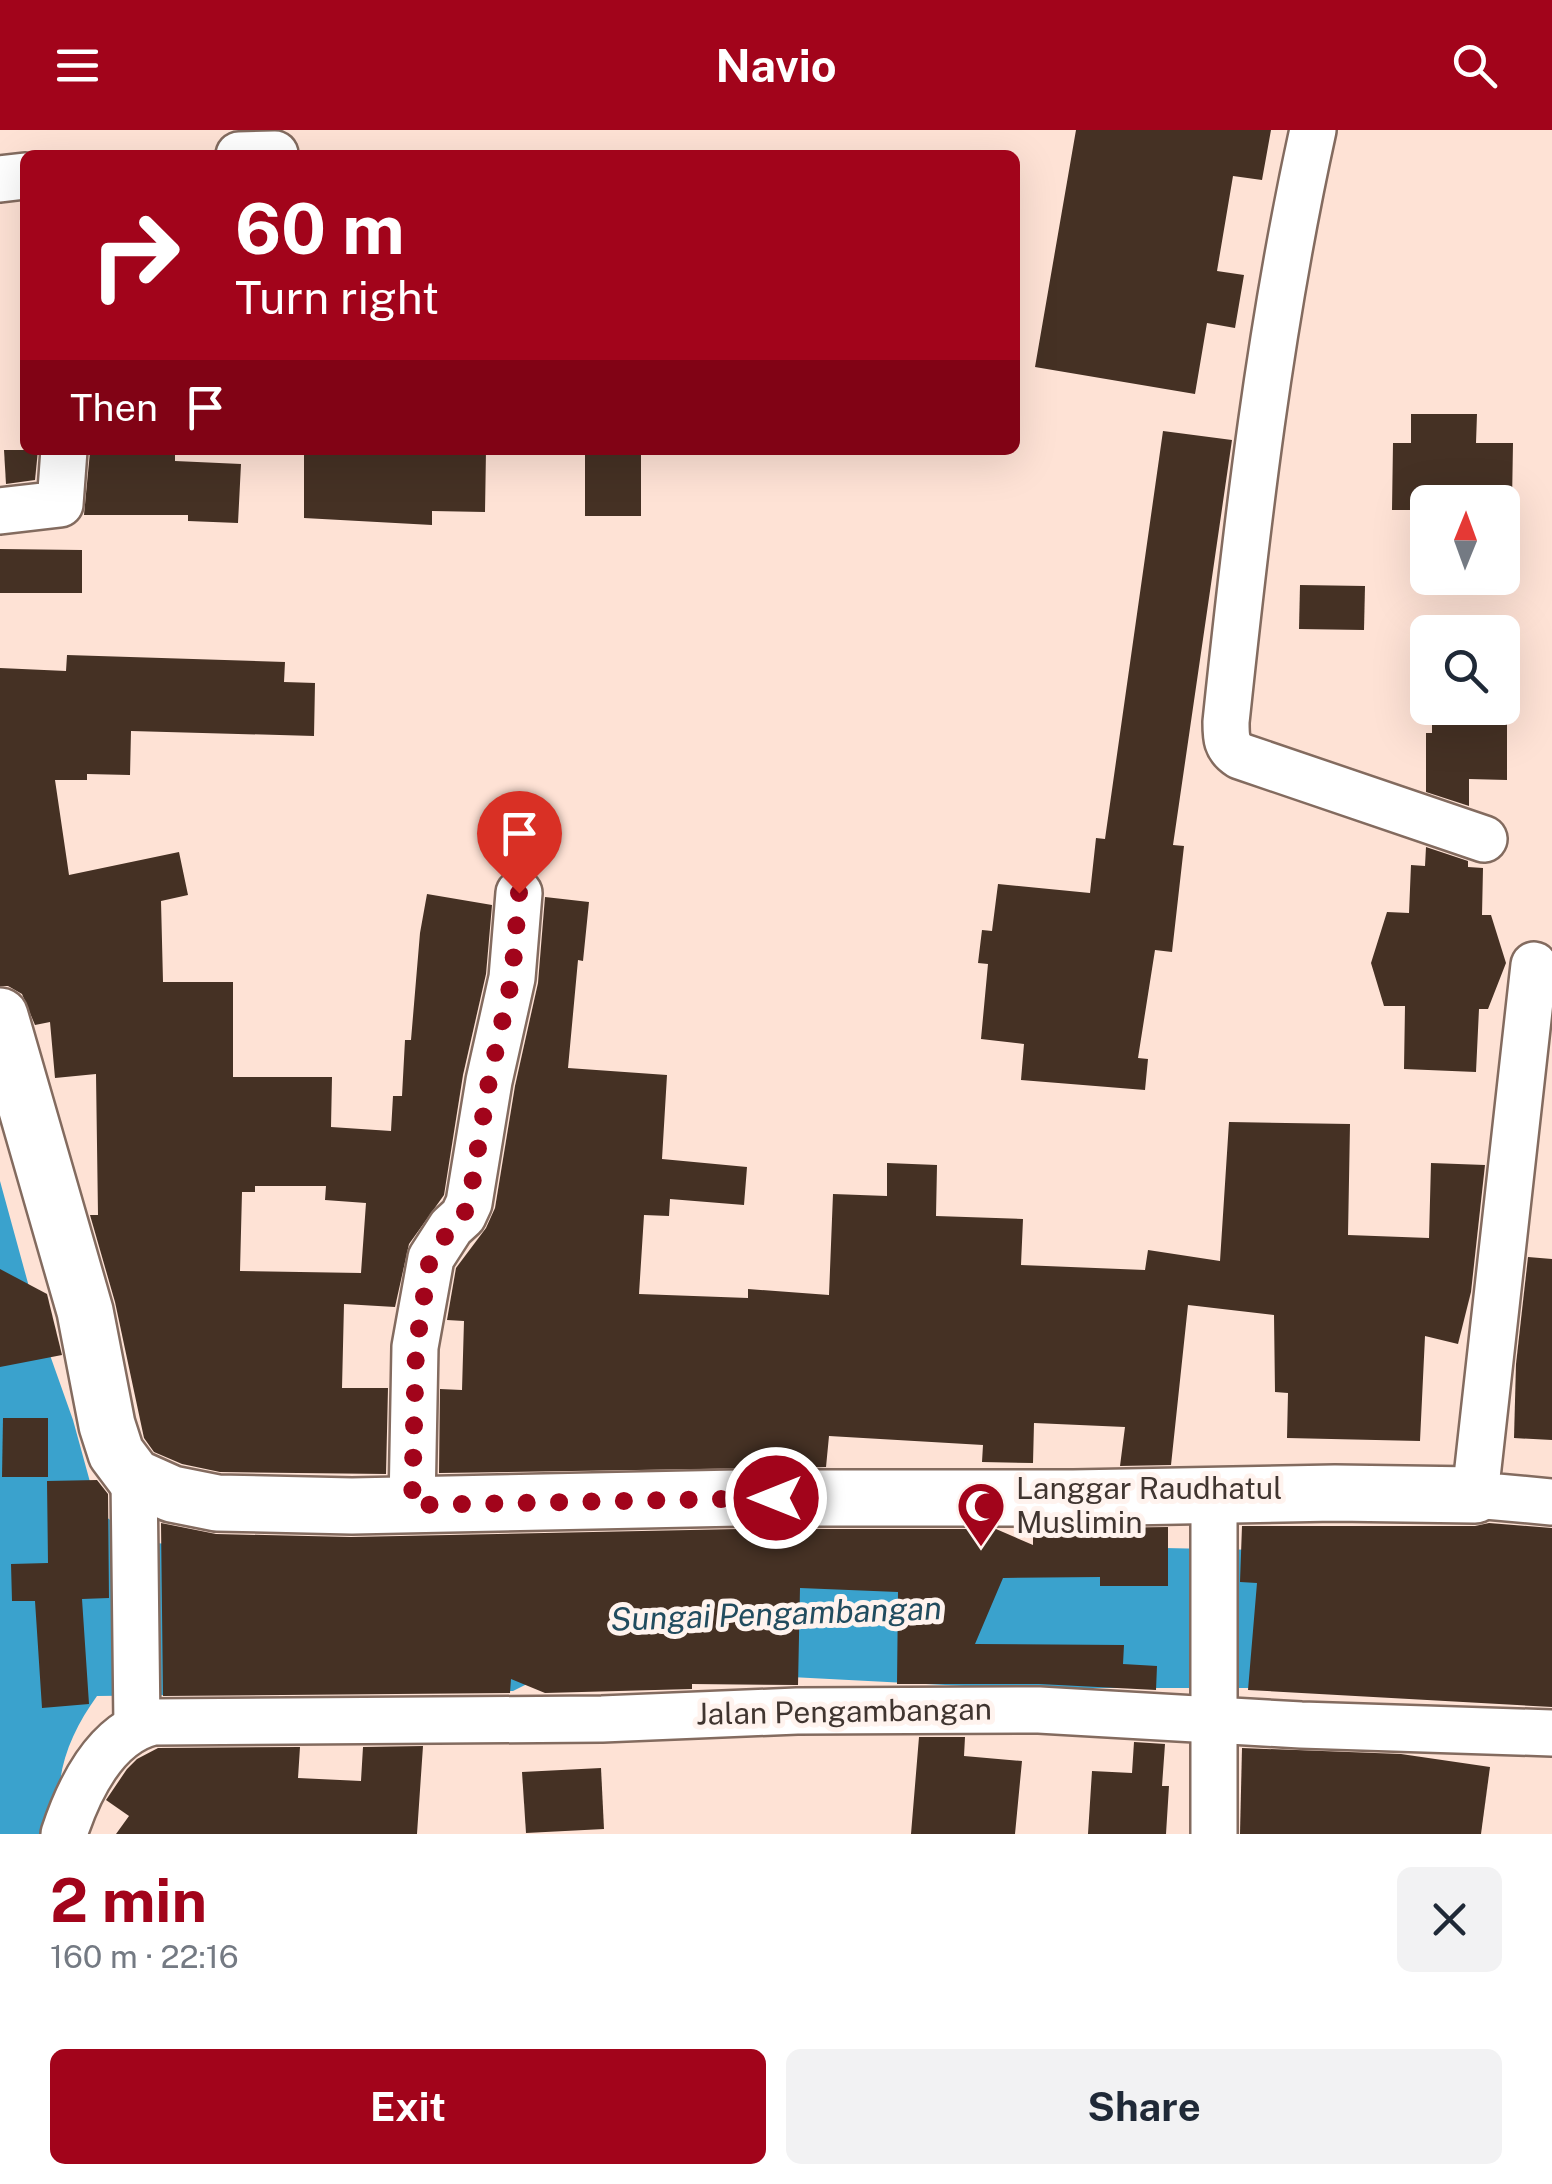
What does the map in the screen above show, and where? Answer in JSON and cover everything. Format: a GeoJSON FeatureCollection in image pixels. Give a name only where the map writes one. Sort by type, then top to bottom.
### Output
{"type":"FeatureCollection","features":[{"type":"Feature","properties":{"kind":"street"},"geometry":{"type":"LineString","coordinates":[[1313,130],[1292,224],[1264,388],[1239,592],[1227,741],[1230,750],[1240,756],[1484,838]]}},
{"type":"Feature","properties":{"kind":"street"},"geometry":{"type":"LineString","coordinates":[[0,512],[60,504],[64,455]]}},
{"type":"Feature","properties":{"kind":"street"},"geometry":{"type":"LineString","coordinates":[[412,1505],[416,1348],[430,1258],[469,1203],[489,1081],[512,978],[519,893]]}},
{"type":"Feature","properties":{"kind":"street"},"geometry":{"type":"LineString","coordinates":[[1475,1496],[1534,965]]}},
{"type":"Feature","properties":{"kind":"street"},"geometry":{"type":"LineString","coordinates":[[0,1016],[85,1311],[107,1426],[133,1502],[137,1718],[92,1773],[64,1834]]}},
{"type":"Feature","properties":{"kind":"street"},"geometry":{"type":"LineString","coordinates":[[133,1502],[172,1494],[217,1503],[412,1505],[739,1498],[1214,1515],[1475,1496],[1552,1502]]}},
{"type":"Feature","properties":{"kind":"street"},"geometry":{"type":"LineString","coordinates":[[1214,1515],[1214,1834]]}},
{"type":"Feature","properties":{"kind":"street","name":"Jalan Pengambangan"},"geometry":{"type":"LineString","coordinates":[[137,1718],[153,1722],[602,1719],[835,1710],[1214,1711],[1552,1733]]}},
{"type":"Feature","properties":{"kind":"water","name":"Sungai Pengambangan"},"geometry":{"type":"Polygon","coordinates":[[[0,1181],[40,1327],[73,1420],[98,1511],[140,1542],[346,1556],[1020,1545],[1552,1556],[1253,1688],[1003,1688],[637,1669],[549,1673],[513,1691],[97,1696],[64,1761],[59,1797],[65,1834],[0,1834],[0,1181]]]}},
{"type":"Feature","properties":{"kind":"building"},"geometry":{"type":"Polygon","coordinates":[[[1076,130],[1271,130],[1262,180],[1233,176],[1217,271],[1244,275],[1235,328],[1207,323],[1195,394],[1035,367],[1076,130]]]}},
{"type":"Feature","properties":{"kind":"building"},"geometry":{"type":"Polygon","coordinates":[[[1411,414],[1477,414],[1476,443],[1513,443],[1512,485],[1410,485],[1410,510],[1392,510],[1393,443],[1411,443],[1411,414]]]}},
{"type":"Feature","properties":{"kind":"building"},"geometry":{"type":"Polygon","coordinates":[[[1163,431],[1232,440],[1173,845],[1184,846],[1172,952],[1155,950],[1138,1058],[1148,1059],[1145,1090],[1021,1080],[1024,1044],[981,1039],[988,964],[978,963],[982,930],[992,931],[998,884],[1090,893],[1096,838],[1105,839],[1163,431]]]}},
{"type":"Feature","properties":{"kind":"building"},"geometry":{"type":"Polygon","coordinates":[[[4,450],[38,455],[35,480],[6,484],[4,450]]]}},
{"type":"Feature","properties":{"kind":"building"},"geometry":{"type":"Polygon","coordinates":[[[90,455],[175,455],[175,461],[241,464],[238,523],[188,521],[188,515],[84,515],[90,455]]]}},
{"type":"Feature","properties":{"kind":"building"},"geometry":{"type":"Polygon","coordinates":[[[304,455],[486,455],[485,512],[432,511],[432,525],[304,518],[304,455]]]}},
{"type":"Feature","properties":{"kind":"building"},"geometry":{"type":"Polygon","coordinates":[[[585,455],[641,455],[641,516],[585,516],[585,455]]]}},
{"type":"Feature","properties":{"kind":"building"},"geometry":{"type":"Polygon","coordinates":[[[0,549],[82,550],[82,593],[0,593],[0,549]]]}},
{"type":"Feature","properties":{"kind":"building"},"geometry":{"type":"Polygon","coordinates":[[[1300,585],[1365,586],[1364,630],[1299,629],[1300,585]]]}},
{"type":"Feature","properties":{"kind":"building"},"geometry":{"type":"Polygon","coordinates":[[[67,655],[285,662],[284,682],[315,683],[314,736],[131,731],[130,775],[87,774],[87,780],[55,780],[69,875],[179,852],[188,895],[161,901],[163,982],[233,982],[233,1077],[332,1077],[331,1127],[391,1131],[393,1096],[402,1096],[405,1040],[411,1040],[427,894],[492,905],[486,974],[463,1075],[444,1195],[409,1244],[395,1307],[344,1304],[342,1388],[388,1388],[386,1474],[220,1472],[182,1464],[154,1452],[144,1438],[115,1302],[90,1215],[98,1215],[96,1074],[55,1078],[50,1022],[35,1025],[22,994],[0,986],[0,668],[66,671],[67,655]],[[255,1186],[255,1192],[242,1192],[240,1271],[361,1273],[366,1203],[325,1200],[326,1186],[255,1186]]]}},
{"type":"Feature","properties":{"kind":"building"},"geometry":{"type":"Polygon","coordinates":[[[1432,725],[1507,725],[1507,780],[1469,779],[1469,806],[1426,792],[1426,733],[1432,733],[1432,725]]]}},
{"type":"Feature","properties":{"kind":"building"},"geometry":{"type":"Polygon","coordinates":[[[1426,847],[1468,861],[1468,867],[1483,868],[1482,915],[1491,915],[1506,963],[1488,1009],[1479,1009],[1476,1072],[1404,1069],[1405,1006],[1384,1006],[1371,963],[1387,912],[1409,913],[1411,865],[1425,866],[1426,847]]]}},
{"type":"Feature","properties":{"kind":"building"},"geometry":{"type":"Polygon","coordinates":[[[545,897],[589,902],[583,961],[578,960],[568,1068],[667,1075],[662,1159],[747,1167],[744,1205],[670,1199],[669,1216],[644,1215],[639,1294],[748,1298],[748,1289],[829,1295],[833,1194],[887,1196],[887,1163],[937,1165],[936,1216],[1023,1219],[1021,1265],[1145,1270],[1148,1250],[1220,1261],[1229,1122],[1350,1124],[1348,1235],[1429,1238],[1431,1163],[1485,1165],[1471,1292],[1458,1344],[1425,1336],[1420,1441],[1287,1438],[1288,1393],[1275,1392],[1274,1315],[1188,1305],[1171,1465],[1120,1466],[1125,1427],[1034,1423],[1033,1463],[982,1462],[983,1445],[829,1436],[826,1467],[439,1473],[440,1389],[462,1390],[464,1321],[447,1320],[456,1268],[486,1228],[495,1208],[515,1086],[538,983],[545,897]]]}},
{"type":"Feature","properties":{"kind":"building"},"geometry":{"type":"Polygon","coordinates":[[[1528,1257],[1552,1259],[1552,1440],[1514,1438],[1516,1364],[1528,1257]]]}},
{"type":"Feature","properties":{"kind":"building"},"geometry":{"type":"Polygon","coordinates":[[[0,1269],[47,1294],[62,1355],[0,1367],[0,1269]]]}},
{"type":"Feature","properties":{"kind":"building"},"geometry":{"type":"Polygon","coordinates":[[[3,1418],[48,1418],[48,1477],[2,1477],[3,1418]]]}},
{"type":"Feature","properties":{"kind":"building"},"geometry":{"type":"Polygon","coordinates":[[[97,1480],[108,1494],[109,1598],[82,1599],[89,1704],[42,1708],[35,1601],[12,1601],[11,1564],[48,1563],[47,1481],[97,1480]]]}},
{"type":"Feature","properties":{"kind":"building"},"geometry":{"type":"Polygon","coordinates":[[[161,1523],[216,1534],[351,1537],[739,1529],[996,1529],[1033,1545],[1033,1529],[1168,1527],[1168,1586],[1100,1586],[1100,1577],[1003,1578],[975,1644],[1124,1645],[1123,1664],[1157,1666],[1156,1690],[1039,1684],[897,1684],[898,1592],[800,1588],[798,1685],[692,1684],[692,1689],[545,1693],[511,1679],[510,1693],[163,1696],[161,1523]]]}},
{"type":"Feature","properties":{"kind":"building"},"geometry":{"type":"Polygon","coordinates":[[[1489,1523],[1552,1528],[1552,1707],[1248,1690],[1257,1583],[1240,1582],[1242,1526],[1489,1523]]]}},
{"type":"Feature","properties":{"kind":"building"},"geometry":{"type":"Polygon","coordinates":[[[919,1737],[965,1737],[964,1756],[1022,1761],[1015,1834],[911,1834],[919,1737]]]}},
{"type":"Feature","properties":{"kind":"building"},"geometry":{"type":"Polygon","coordinates":[[[1134,1742],[1165,1744],[1162,1786],[1169,1786],[1166,1834],[1088,1834],[1092,1771],[1132,1773],[1134,1742]]]}},
{"type":"Feature","properties":{"kind":"building"},"geometry":{"type":"Polygon","coordinates":[[[423,1746],[417,1834],[116,1834],[129,1816],[106,1800],[137,1759],[158,1748],[300,1747],[298,1778],[361,1781],[363,1747],[423,1746]]]}},
{"type":"Feature","properties":{"kind":"building"},"geometry":{"type":"Polygon","coordinates":[[[1242,1748],[1401,1754],[1490,1767],[1481,1834],[1240,1834],[1242,1748]]]}},
{"type":"Feature","properties":{"kind":"building"},"geometry":{"type":"Polygon","coordinates":[[[601,1768],[604,1829],[526,1833],[522,1772],[601,1768]]]}},
{"type":"Feature","properties":{"kind":"place","name":"Langgar Raudhatul Muslimin"},"geometry":{"type":"Point","coordinates":[981,1548]}},
{"type":"Feature","properties":{"kind":"route"},"geometry":{"type":"LineString","coordinates":[[519,893],[512,978],[489,1081],[469,1203],[430,1258],[416,1348],[412,1505],[776,1498]]}}]}
